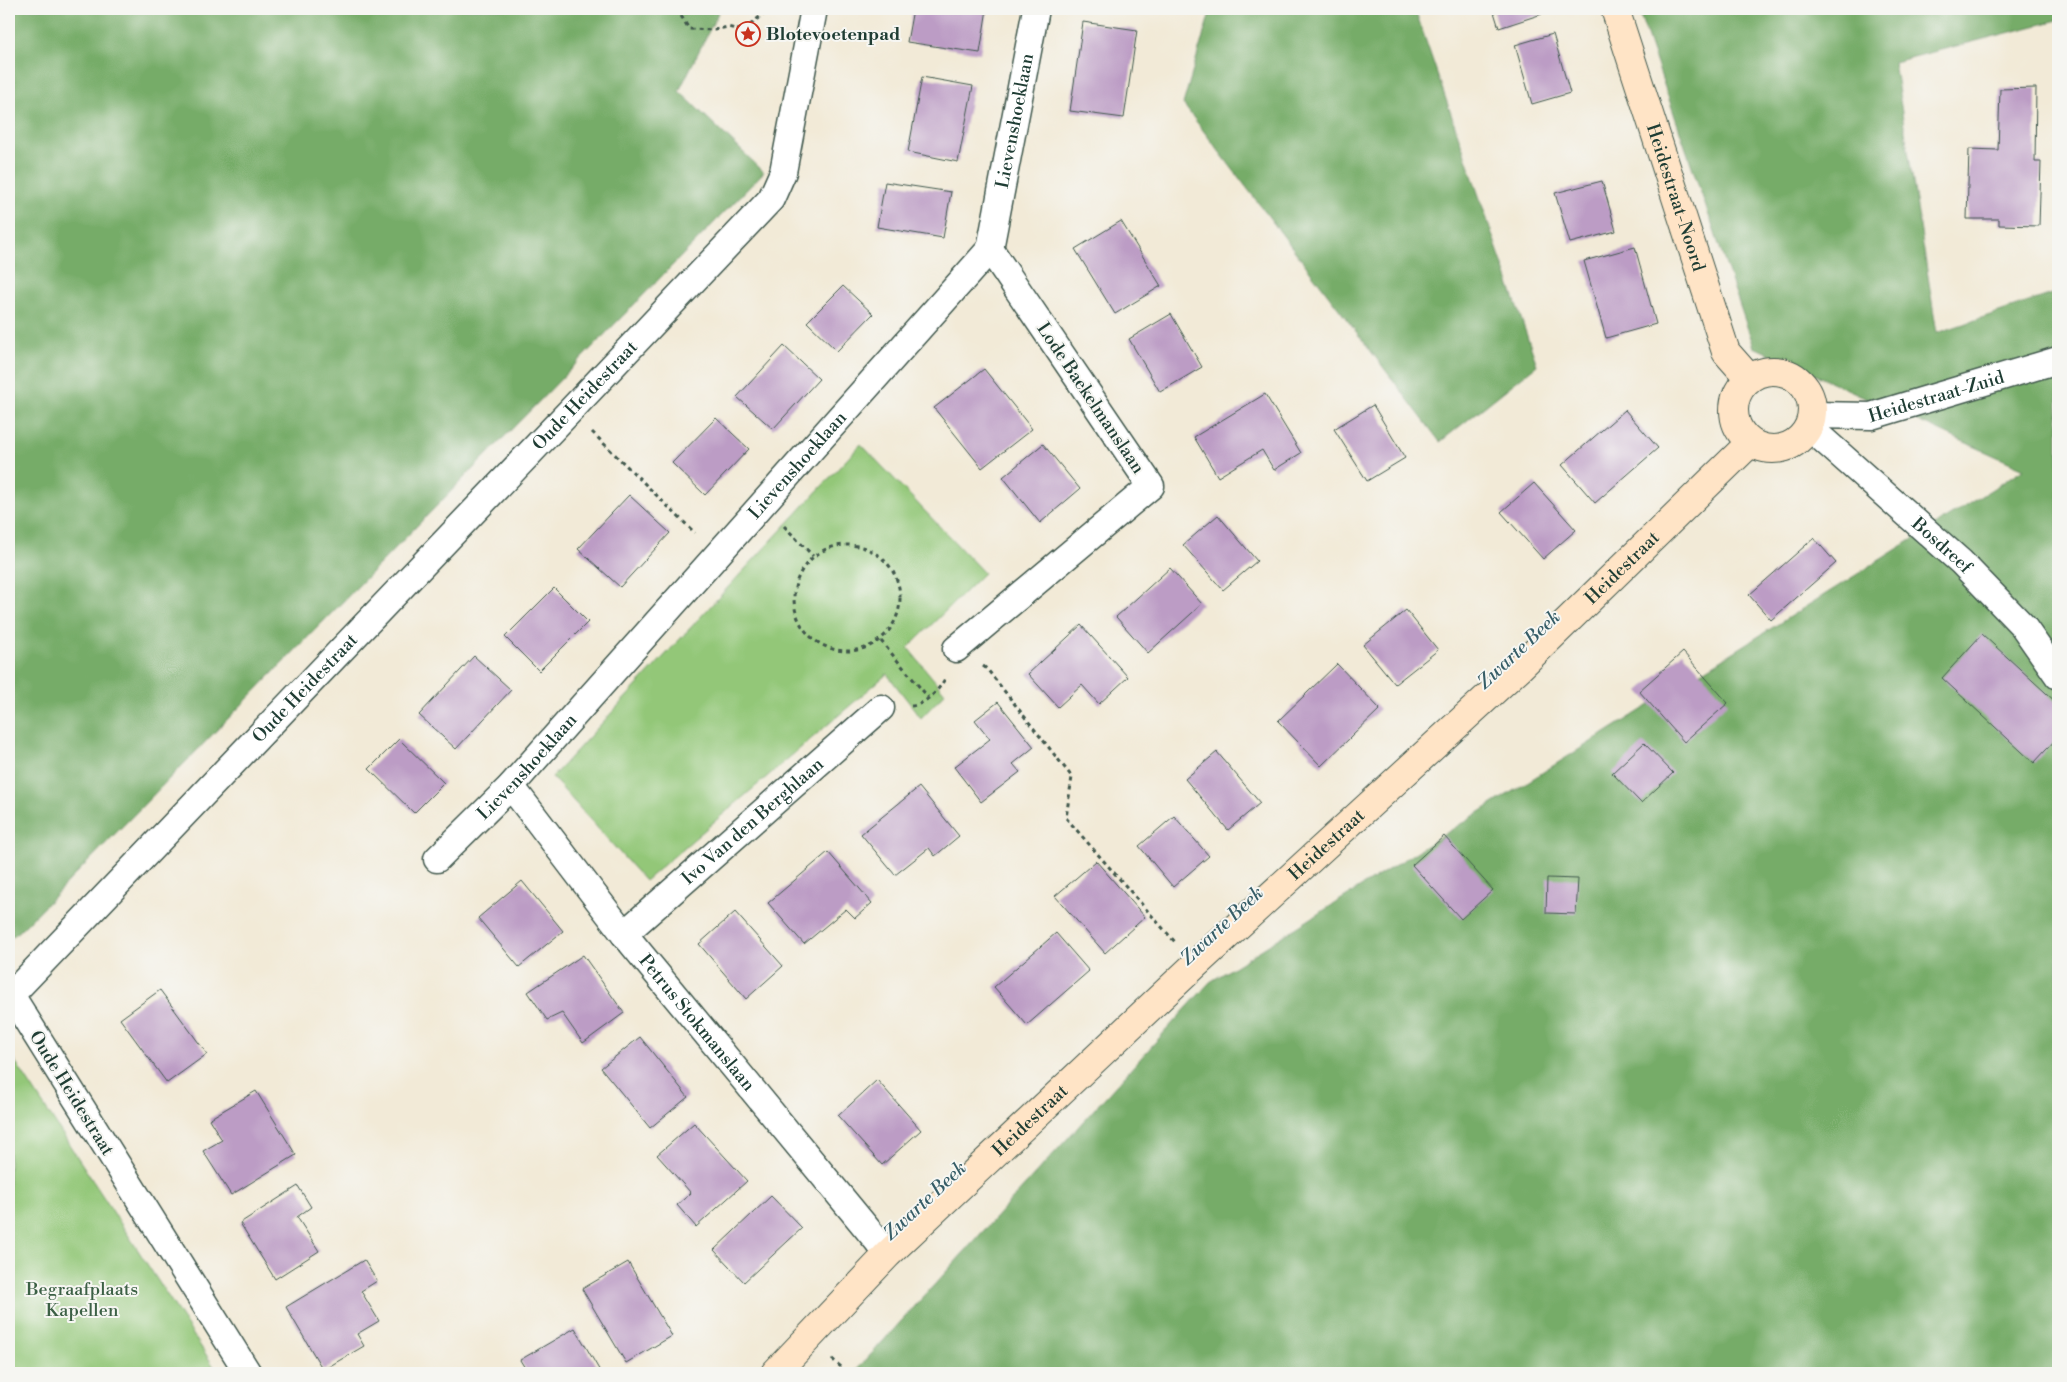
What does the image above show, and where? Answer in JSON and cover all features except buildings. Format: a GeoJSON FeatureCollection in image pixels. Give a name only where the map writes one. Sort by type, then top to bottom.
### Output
{"type":"FeatureCollection","features":[{"type":"Feature","properties":{"kind":"street","name":"Oude Heidestraat"},"geometry":{"type":"LineString","coordinates":[[248,1373],[11,995],[571,410],[770,199],[783,172],[814,9]]}},
{"type":"Feature","properties":{"kind":"street","name":"Lievenshoeklaan"},"geometry":{"type":"LineString","coordinates":[[437,858],[511,786],[990,249],[1036,9]]}},
{"type":"Feature","properties":{"kind":"street","name":"Heidestraat-Noord"},"geometry":{"type":"LineString","coordinates":[[1615,9],[1726,352],[1749,378]]}},
{"type":"Feature","properties":{"kind":"street","name":"Lode Baekelmanslaan"},"geometry":{"type":"LineString","coordinates":[[956,648],[1151,486],[990,249]]}},
{"type":"Feature","properties":{"kind":"street","name":"Heidestraat-Zuid"},"geometry":{"type":"LineString","coordinates":[[1811,421],[1871,416],[2058,360]]}},
{"type":"Feature","properties":{"kind":"street"},"geometry":{"type":"LineString","coordinates":[[1771,370],[1793,375],[1809,392],[1811,421],[1794,444],[1772,450],[1750,443],[1738,428],[1733,410],[1737,392],[1749,378],[1771,370]]}},
{"type":"Feature","properties":{"kind":"street","name":"Bosdreef"},"geometry":{"type":"LineString","coordinates":[[1811,421],[1961,562],[2023,626],[2058,676]]}},
{"type":"Feature","properties":{"kind":"street","name":"Heidestraat"},"geometry":{"type":"LineString","coordinates":[[775,1373],[888,1254],[1195,965],[1519,668],[1750,443]]}},
{"type":"Feature","properties":{"kind":"street","name":"Ivo Van den Berghlaan"},"geometry":{"type":"LineString","coordinates":[[624,934],[880,708]]}},
{"type":"Feature","properties":{"kind":"street","name":"Petrus Stokmanslaan"},"geometry":{"type":"LineString","coordinates":[[511,786],[624,934],[888,1254]]}},
{"type":"Feature","properties":{"kind":"path"},"geometry":{"type":"LineString","coordinates":[[677,9],[689,29],[714,30],[728,27],[743,32],[769,9]]}},
{"type":"Feature","properties":{"kind":"path"},"geometry":{"type":"LineString","coordinates":[[571,410],[717,554]]}},
{"type":"Feature","properties":{"kind":"path"},"geometry":{"type":"LineString","coordinates":[[762,504],[813,556]]}},
{"type":"Feature","properties":{"kind":"path"},"geometry":{"type":"LineString","coordinates":[[838,544],[867,548],[889,564],[901,590],[898,618],[881,641],[855,652],[827,648],[804,632],[793,606],[796,578],[813,556],[838,544]]}},
{"type":"Feature","properties":{"kind":"path"},"geometry":{"type":"LineString","coordinates":[[881,641],[928,697]]}},
{"type":"Feature","properties":{"kind":"path"},"geometry":{"type":"LineString","coordinates":[[880,708],[919,706],[942,685],[956,648],[987,669],[1072,777],[1066,818],[1195,965]]}},
{"type":"Feature","properties":{"kind":"green space"},"geometry":{"type":"Polygon","coordinates":[[[9,9],[720,9],[679,91],[764,172],[20,931],[9,939],[9,9]]]}},
{"type":"Feature","properties":{"kind":"green space"},"geometry":{"type":"Polygon","coordinates":[[[1211,9],[1415,9],[1537,365],[1440,442],[1183,104],[1211,9]]]}},
{"type":"Feature","properties":{"kind":"green space"},"geometry":{"type":"Polygon","coordinates":[[[1638,9],[2058,9],[2058,20],[1894,62],[1937,333],[2058,292],[2058,1373],[854,1373],[1210,982],[2024,469],[1754,347],[1638,9]]]}},
{"type":"Feature","properties":{"kind":"green space"},"geometry":{"type":"Polygon","coordinates":[[[861,444],[984,573],[908,648],[945,693],[921,718],[887,674],[645,881],[552,777],[861,444]]]}},
{"type":"Feature","properties":{"kind":"green space","name":"Begraafplaats Kapellen"},"geometry":{"type":"Polygon","coordinates":[[[9,1052],[218,1373],[9,1373],[9,1052]]]}},
{"type":"Feature","properties":{"kind":"place","name":"Blotevoetenpad"},"geometry":{"type":"Point","coordinates":[748,34]}},
{"type":"Feature","properties":{"kind":"water label","name":"Zwarte Beek"},"geometry":{"type":"Point","coordinates":[1518,649]}},
{"type":"Feature","properties":{"kind":"water label","name":"Zwarte Beek"},"geometry":{"type":"Point","coordinates":[1221,925]}},
{"type":"Feature","properties":{"kind":"water label","name":"Zwarte Beek"},"geometry":{"type":"Point","coordinates":[924,1200]}}]}
